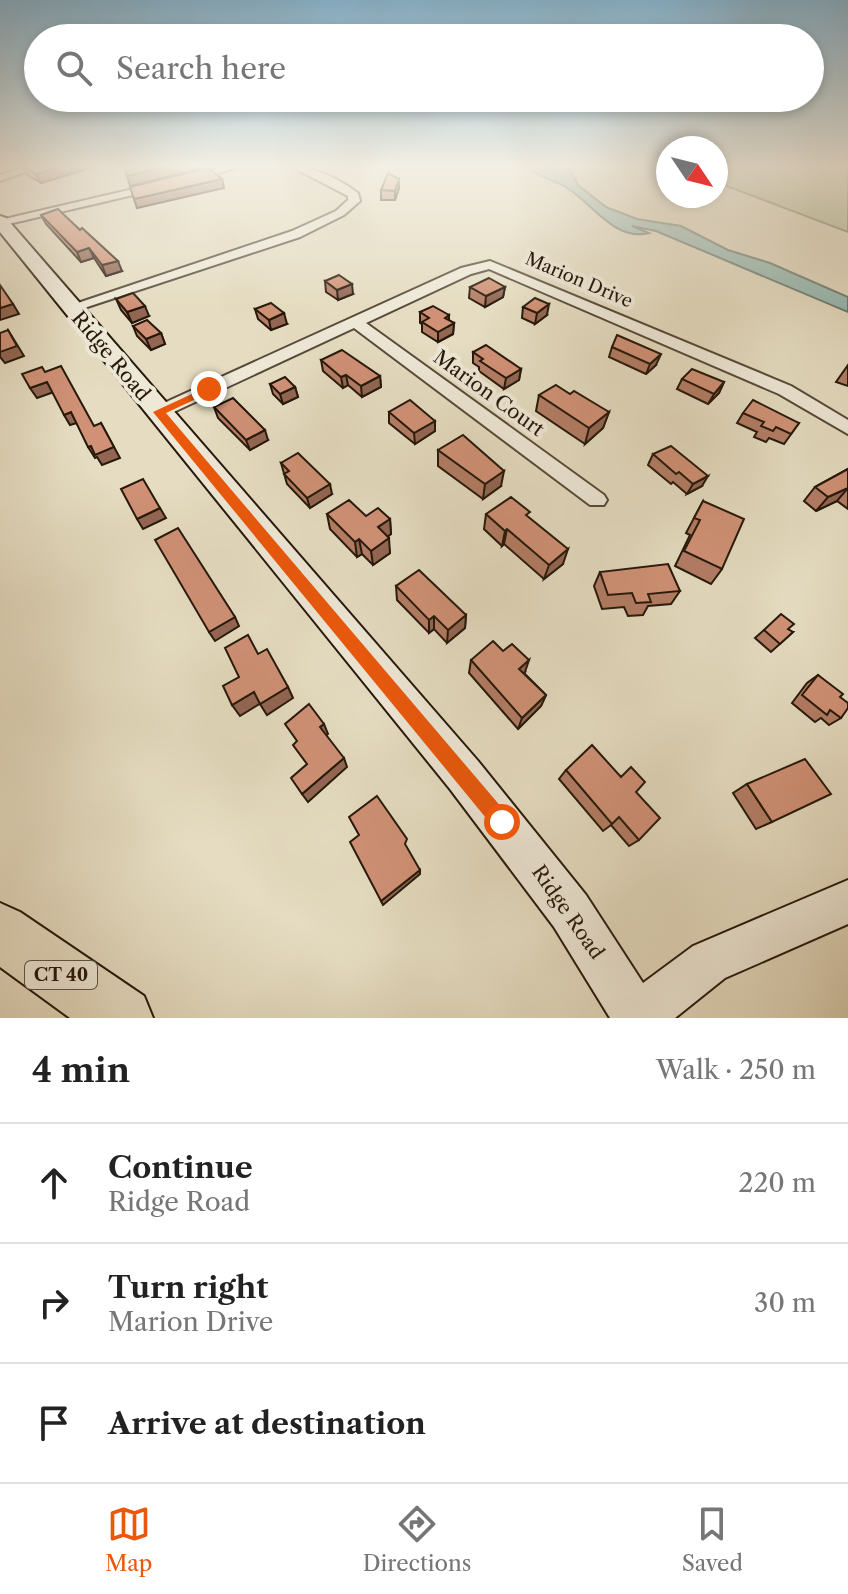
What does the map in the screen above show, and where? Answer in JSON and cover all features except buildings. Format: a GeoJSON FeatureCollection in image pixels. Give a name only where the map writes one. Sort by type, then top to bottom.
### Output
{"type":"FeatureCollection","features":[{"type":"Feature","properties":{"kind":"highway","name":"CT 40"},"geometry":{"type":"LineString","coordinates":[[0,932],[122,1018]]}},
{"type":"Feature","properties":{"kind":"main road","name":"Ridge Road"},"geometry":{"type":"LineString","coordinates":[[1,222],[456,765],[586,934],[637,1018]]}},
{"type":"Feature","properties":{"kind":"main road"},"geometry":{"type":"LineString","coordinates":[[637,1018],[709,962],[848,902]]}},
{"type":"Feature","properties":{"kind":"street"},"geometry":{"type":"LineString","coordinates":[[1,222],[37,214]]}},
{"type":"Feature","properties":{"kind":"street"},"geometry":{"type":"LineString","coordinates":[[70,308],[296,234],[339,214]]}},
{"type":"Feature","properties":{"kind":"street","name":"Marion Drive"},"geometry":{"type":"LineString","coordinates":[[159,412],[466,271],[490,265],[801,398],[848,428]]}},
{"type":"Feature","properties":{"kind":"street","name":"Marion Court"},"geometry":{"type":"LineString","coordinates":[[355,322],[597,500]]}},
{"type":"Feature","properties":{"kind":"green space"},"geometry":{"type":"Polygon","coordinates":[[[799,214],[848,214],[848,232],[799,214]]]}},
{"type":"Feature","properties":{"kind":"water"},"geometry":{"type":"Polygon","coordinates":[[[599,214],[623,214],[681,226],[728,250],[770,263],[848,297],[848,312],[656,231],[632,226],[649,233],[625,232],[599,214]]]}},
{"type":"Feature","properties":{"kind":"route"},"geometry":{"type":"LineString","coordinates":[[209,389],[159,412],[502,822]]}}]}
